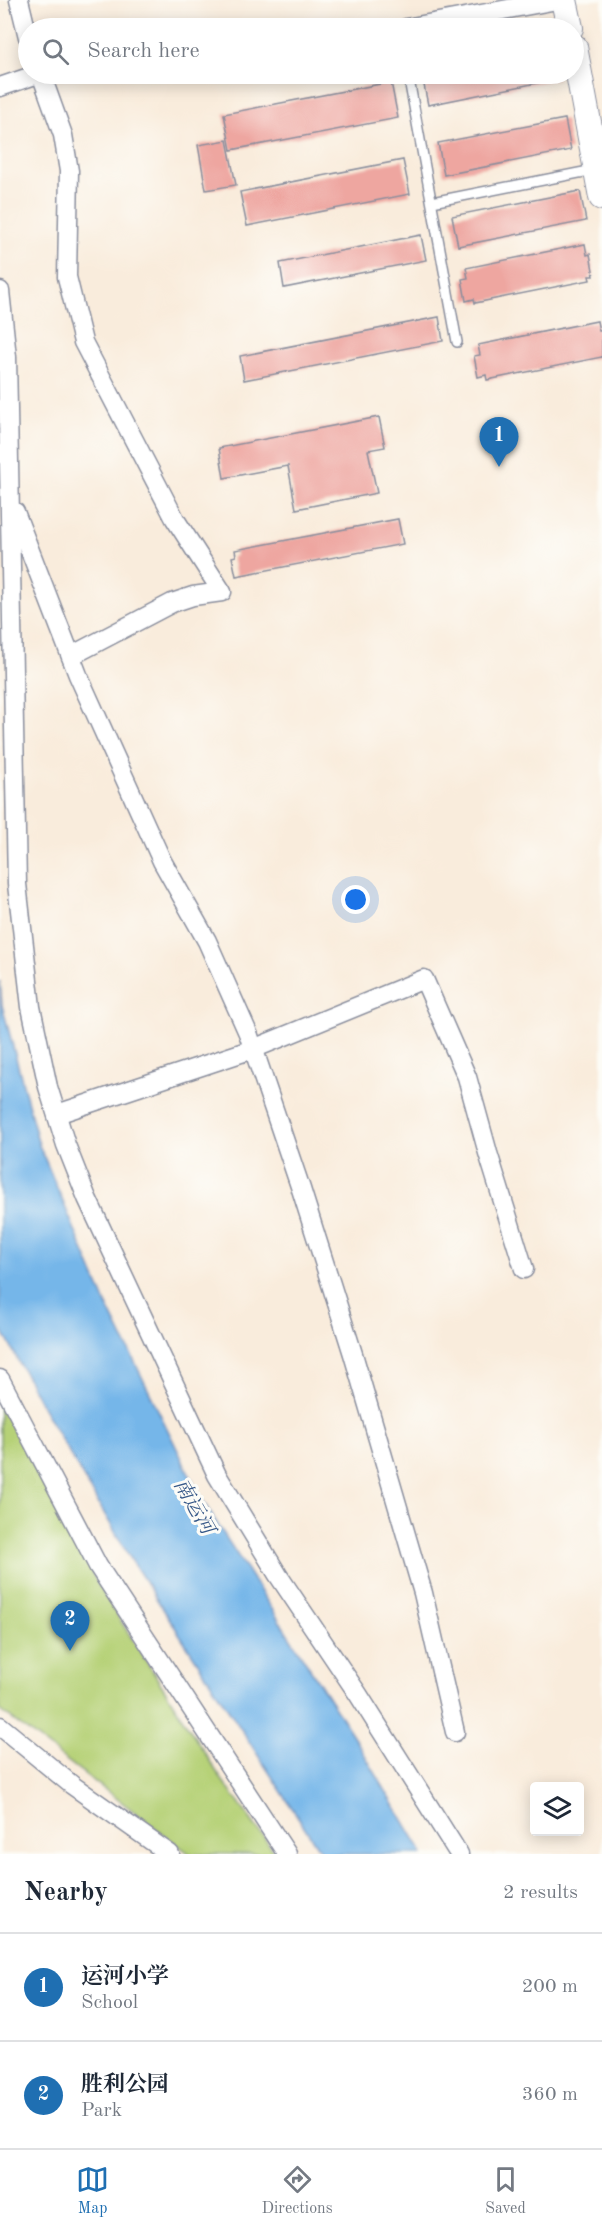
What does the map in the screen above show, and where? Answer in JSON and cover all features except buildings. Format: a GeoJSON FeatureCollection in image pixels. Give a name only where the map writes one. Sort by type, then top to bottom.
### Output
{"type":"FeatureCollection","features":[{"type":"Feature","properties":{"kind":"street"},"geometry":{"type":"LineString","coordinates":[[19,0],[23,18]]}},
{"type":"Feature","properties":{"kind":"street"},"geometry":{"type":"LineString","coordinates":[[460,18],[557,0]]}},
{"type":"Feature","properties":{"kind":"street"},"geometry":{"type":"LineString","coordinates":[[564,0],[568,18]]}},
{"type":"Feature","properties":{"kind":"street"},"geometry":{"type":"LineString","coordinates":[[0,87],[18,81]]}},
{"type":"Feature","properties":{"kind":"street"},"geometry":{"type":"LineString","coordinates":[[43,84],[63,135],[69,171],[67,277],[83,342],[175,519],[222,592],[193,596],[172,603],[71,656]]}},
{"type":"Feature","properties":{"kind":"street"},"geometry":{"type":"LineString","coordinates":[[580,84],[602,197]]}},
{"type":"Feature","properties":{"kind":"street"},"geometry":{"type":"LineString","coordinates":[[0,291],[7,357],[17,884],[31,1007],[48,1088],[87,1198],[217,1475],[278,1575],[358,1694],[459,1854]]}},
{"type":"Feature","properties":{"kind":"street"},"geometry":{"type":"LineString","coordinates":[[10,499],[71,656],[162,861],[207,941],[253,1049],[301,1189],[357,1366],[423,1593],[455,1732]]}},
{"type":"Feature","properties":{"kind":"street"},"geometry":{"type":"LineString","coordinates":[[57,1114],[253,1049],[424,979],[467,1077],[524,1269]]}},
{"type":"Feature","properties":{"kind":"street"},"geometry":{"type":"LineString","coordinates":[[0,1379],[98,1566],[286,1854]]}},
{"type":"Feature","properties":{"kind":"street"},"geometry":{"type":"LineString","coordinates":[[0,1726],[72,1785],[170,1854]]}},
{"type":"Feature","properties":{"kind":"lane"},"geometry":{"type":"LineString","coordinates":[[410,84],[457,342]]}},
{"type":"Feature","properties":{"kind":"lane"},"geometry":{"type":"LineString","coordinates":[[432,202],[597,169]]}},
{"type":"Feature","properties":{"kind":"green space"},"geometry":{"type":"Polygon","coordinates":[[[0,1404],[103,1593],[220,1777],[276,1854],[190,1854],[0,1710],[0,1404]]]}},
{"type":"Feature","properties":{"kind":"water","name":"南运河"},"geometry":{"type":"Polygon","coordinates":[[[0,981],[2,1005],[39,1145],[104,1299],[202,1500],[354,1737],[423,1854],[322,1854],[132,1561],[44,1410],[0,1326],[0,981]]]}},
{"type":"Feature","properties":{"kind":"place","name":"运河小学"},"geometry":{"type":"Point","coordinates":[499,467]}},
{"type":"Feature","properties":{"kind":"place","name":"胜利公园"},"geometry":{"type":"Point","coordinates":[70,1651]}}]}
